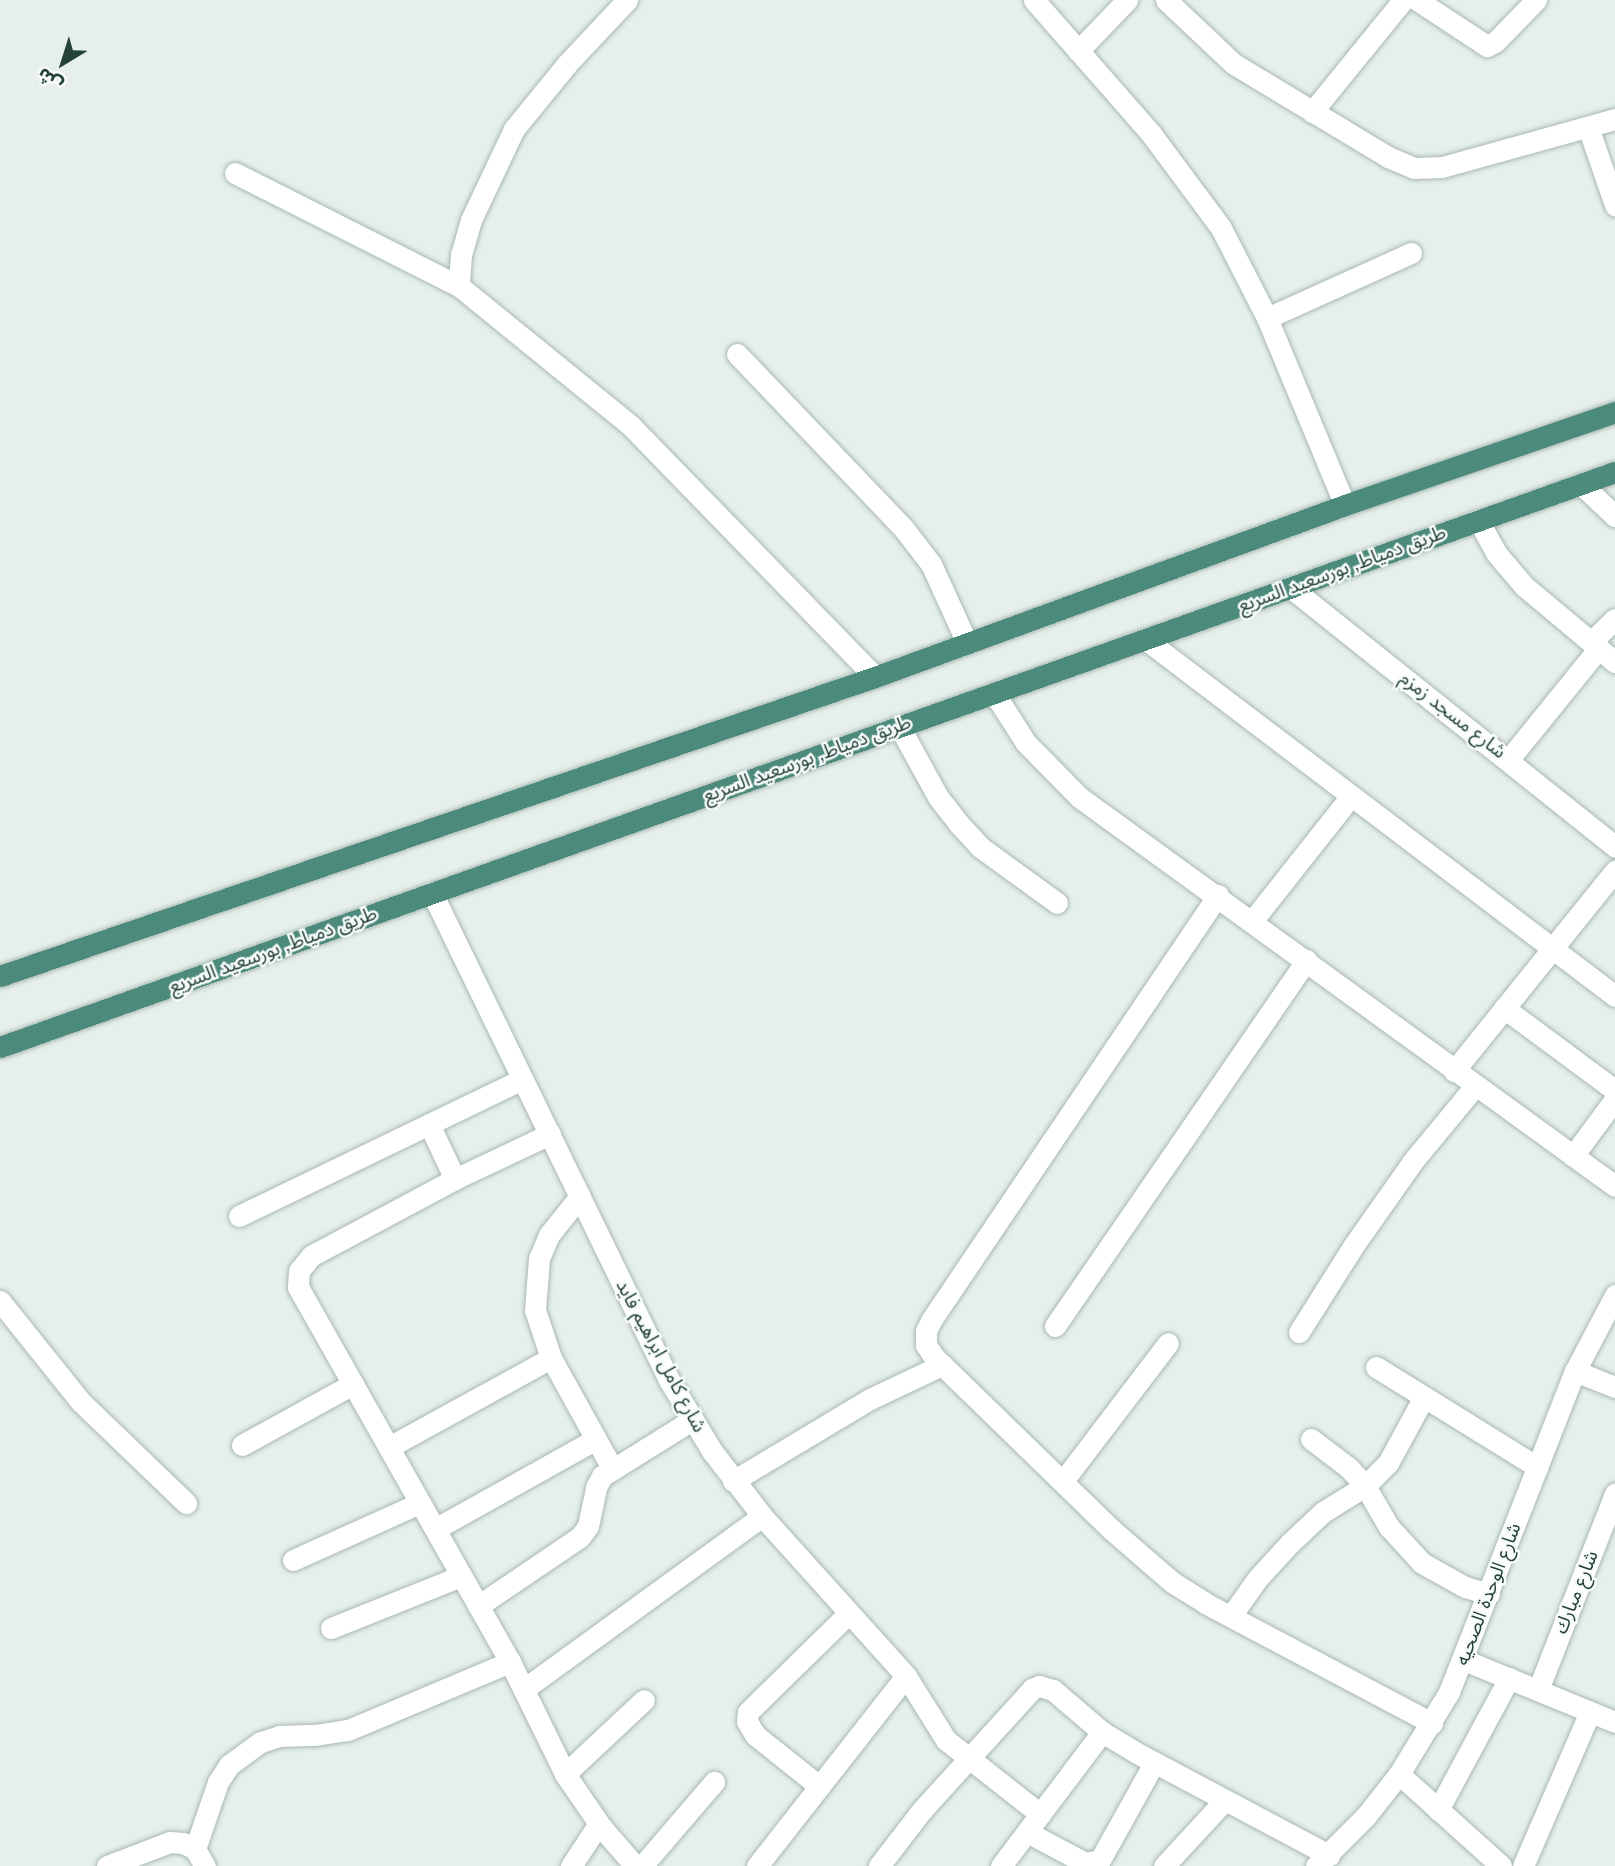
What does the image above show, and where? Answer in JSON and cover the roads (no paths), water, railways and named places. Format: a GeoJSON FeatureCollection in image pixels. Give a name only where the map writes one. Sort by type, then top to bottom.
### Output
{"type":"FeatureCollection","features":[{"type":"Feature","properties":{"kind":"highway"},"geometry":{"type":"LineString","coordinates":[[0,976],[875,677],[1345,505],[1615,412]]}},
{"type":"Feature","properties":{"kind":"highway","name":"طريق دمياط, بورسعيد السريع"},"geometry":{"type":"LineString","coordinates":[[0,1047],[1615,471]]}},
{"type":"Feature","properties":{"kind":"street"},"geometry":{"type":"LineString","coordinates":[[458,286],[461,254],[471,220],[514,129],[567,64],[627,0]]}},
{"type":"Feature","properties":{"kind":"street"},"geometry":{"type":"LineString","coordinates":[[1034,0],[1188,180],[1221,228],[1267,318],[1345,505]]}},
{"type":"Feature","properties":{"kind":"street"},"geometry":{"type":"LineString","coordinates":[[1078,51],[1126,0]]}},
{"type":"Feature","properties":{"kind":"street"},"geometry":{"type":"LineString","coordinates":[[1166,0],[1234,65],[1401,164],[1428,169],[1615,119]]}},
{"type":"Feature","properties":{"kind":"street"},"geometry":{"type":"LineString","coordinates":[[1312,112],[1403,0]]}},
{"type":"Feature","properties":{"kind":"street"},"geometry":{"type":"LineString","coordinates":[[1418,0],[1487,46],[1495,42],[1536,0]]}},
{"type":"Feature","properties":{"kind":"street"},"geometry":{"type":"LineString","coordinates":[[1588,127],[1615,205]]}},
{"type":"Feature","properties":{"kind":"street"},"geometry":{"type":"LineString","coordinates":[[235,173],[458,286],[631,426],[875,677]]}},
{"type":"Feature","properties":{"kind":"street"},"geometry":{"type":"LineString","coordinates":[[1267,318],[1411,253]]}},
{"type":"Feature","properties":{"kind":"street"},"geometry":{"type":"LineString","coordinates":[[737,354],[904,529],[931,564],[967,643]]}},
{"type":"Feature","properties":{"kind":"street"},"geometry":{"type":"LineString","coordinates":[[1581,484],[1615,516]]}},
{"type":"Feature","properties":{"kind":"street"},"geometry":{"type":"LineString","coordinates":[[1478,520],[1496,553],[1524,586],[1602,651]]}},
{"type":"Feature","properties":{"kind":"street","name":"شارع مسجد زمزم"},"geometry":{"type":"LineString","coordinates":[[1290,587],[1615,846]]}},
{"type":"Feature","properties":{"kind":"street"},"geometry":{"type":"LineString","coordinates":[[1509,759],[1602,651],[1615,619]]}},
{"type":"Feature","properties":{"kind":"street"},"geometry":{"type":"LineString","coordinates":[[1145,639],[1615,996]]}},
{"type":"Feature","properties":{"kind":"street"},"geometry":{"type":"LineString","coordinates":[[994,693],[1026,743],[1072,790],[1615,1186]]}},
{"type":"Feature","properties":{"kind":"street"},"geometry":{"type":"LineString","coordinates":[[900,726],[938,797],[958,823],[980,847],[1057,903]]}},
{"type":"Feature","properties":{"kind":"street"},"geometry":{"type":"LineString","coordinates":[[1253,920],[1350,797]]}},
{"type":"Feature","properties":{"kind":"street"},"geometry":{"type":"LineString","coordinates":[[1454,1071],[1615,871]]}},
{"type":"Feature","properties":{"kind":"street","name":"شارع كامل ابراهيم فايد"},"geometry":{"type":"LineString","coordinates":[[432,893],[669,1380],[692,1420],[733,1481],[762,1516],[906,1676],[937,1728],[968,1759],[1040,1814]]}},
{"type":"Feature","properties":{"kind":"street"},"geometry":{"type":"LineString","coordinates":[[1218,895],[932,1319],[926,1331],[926,1345],[942,1365],[1140,1558],[1172,1582],[1432,1723]]}},
{"type":"Feature","properties":{"kind":"street"},"geometry":{"type":"LineString","coordinates":[[1055,1326],[1307,960]]}},
{"type":"Feature","properties":{"kind":"street"},"geometry":{"type":"LineString","coordinates":[[1504,1008],[1615,1090]]}},
{"type":"Feature","properties":{"kind":"street"},"geometry":{"type":"LineString","coordinates":[[239,1216],[523,1079]]}},
{"type":"Feature","properties":{"kind":"street"},"geometry":{"type":"LineString","coordinates":[[1299,1332],[1354,1245],[1413,1161],[1475,1086]]}},
{"type":"Feature","properties":{"kind":"street"},"geometry":{"type":"LineString","coordinates":[[1573,1156],[1615,1099]]}},
{"type":"Feature","properties":{"kind":"street"},"geometry":{"type":"LineString","coordinates":[[429,1124],[455,1180]]}},
{"type":"Feature","properties":{"kind":"street"},"geometry":{"type":"LineString","coordinates":[[550,1134],[321,1250],[304,1262],[299,1271],[300,1294],[510,1662],[565,1774],[602,1828],[635,1866]]}},
{"type":"Feature","properties":{"kind":"street"},"geometry":{"type":"LineString","coordinates":[[580,1196],[548,1236],[535,1284],[535,1310],[551,1358],[612,1468]]}},
{"type":"Feature","properties":{"kind":"street","name":"شارع الوحدة الصحيه"},"geometry":{"type":"LineString","coordinates":[[1323,1860],[1399,1774],[1432,1723],[1464,1660],[1575,1371],[1615,1294]]}},
{"type":"Feature","properties":{"kind":"street"},"geometry":{"type":"LineString","coordinates":[[0,1301],[81,1402],[186,1503]]}},
{"type":"Feature","properties":{"kind":"street"},"geometry":{"type":"LineString","coordinates":[[1063,1481],[1168,1343]]}},
{"type":"Feature","properties":{"kind":"street"},"geometry":{"type":"LineString","coordinates":[[389,1447],[551,1358]]}},
{"type":"Feature","properties":{"kind":"street"},"geometry":{"type":"LineString","coordinates":[[733,1481],[870,1399],[942,1365]]}},
{"type":"Feature","properties":{"kind":"street"},"geometry":{"type":"LineString","coordinates":[[1377,1367],[1537,1466]]}},
{"type":"Feature","properties":{"kind":"street"},"geometry":{"type":"LineString","coordinates":[[1575,1371],[1615,1387]]}},
{"type":"Feature","properties":{"kind":"street"},"geometry":{"type":"LineString","coordinates":[[242,1445],[353,1384]]}},
{"type":"Feature","properties":{"kind":"street"},"geometry":{"type":"LineString","coordinates":[[1231,1616],[1257,1579],[1290,1543],[1323,1512],[1364,1486],[1388,1463],[1424,1397]]}},
{"type":"Feature","properties":{"kind":"street"},"geometry":{"type":"LineString","coordinates":[[478,1606],[580,1537],[593,1513],[596,1487],[602,1476],[692,1420]]}},
{"type":"Feature","properties":{"kind":"street"},"geometry":{"type":"LineString","coordinates":[[435,1529],[596,1439]]}},
{"type":"Feature","properties":{"kind":"street"},"geometry":{"type":"LineString","coordinates":[[1311,1439],[1331,1452],[1364,1486],[1389,1527],[1422,1563],[1465,1587],[1489,1594]]}},
{"type":"Feature","properties":{"kind":"street","name":"شارع مبارك"},"geometry":{"type":"LineString","coordinates":[[1538,1690],[1615,1494]]}},
{"type":"Feature","properties":{"kind":"street"},"geometry":{"type":"LineString","coordinates":[[293,1560],[420,1503]]}},
{"type":"Feature","properties":{"kind":"street"},"geometry":{"type":"LineString","coordinates":[[524,1689],[762,1516]]}},
{"type":"Feature","properties":{"kind":"street"},"geometry":{"type":"LineString","coordinates":[[331,1628],[461,1576]]}},
{"type":"Feature","properties":{"kind":"street"},"geometry":{"type":"LineString","coordinates":[[819,1786],[755,1735],[747,1721],[748,1712],[849,1613]]}},
{"type":"Feature","properties":{"kind":"street"},"geometry":{"type":"LineString","coordinates":[[1464,1660],[1615,1722]]}},
{"type":"Feature","properties":{"kind":"street"},"geometry":{"type":"LineString","coordinates":[[107,1866],[170,1842],[183,1843],[200,1858],[218,1782],[229,1765],[261,1742],[279,1736],[315,1735],[348,1730],[510,1662]]}},
{"type":"Feature","properties":{"kind":"street"},"geometry":{"type":"LineString","coordinates":[[757,1866],[906,1676]]}},
{"type":"Feature","properties":{"kind":"street"},"geometry":{"type":"LineString","coordinates":[[1438,1810],[1509,1678]]}},
{"type":"Feature","properties":{"kind":"street"},"geometry":{"type":"LineString","coordinates":[[879,1866],[922,1810],[1039,1686],[1053,1690],[1102,1732],[1225,1800],[1323,1860]]}},
{"type":"Feature","properties":{"kind":"street"},"geometry":{"type":"LineString","coordinates":[[565,1774],[644,1700]]}},
{"type":"Feature","properties":{"kind":"street"},"geometry":{"type":"LineString","coordinates":[[1523,1866],[1590,1712]]}},
{"type":"Feature","properties":{"kind":"street"},"geometry":{"type":"LineString","coordinates":[[1000,1866],[1102,1732]]}},
{"type":"Feature","properties":{"kind":"street"},"geometry":{"type":"LineString","coordinates":[[1027,1832],[1085,1863],[1100,1860],[1154,1763]]}},
{"type":"Feature","properties":{"kind":"street"},"geometry":{"type":"LineString","coordinates":[[1399,1774],[1501,1866]]}},
{"type":"Feature","properties":{"kind":"street"},"geometry":{"type":"LineString","coordinates":[[642,1866],[714,1782]]}},
{"type":"Feature","properties":{"kind":"street"},"geometry":{"type":"LineString","coordinates":[[1164,1866],[1225,1800]]}},
{"type":"Feature","properties":{"kind":"street"},"geometry":{"type":"LineString","coordinates":[[571,1866],[594,1831],[602,1828]]}}]}
